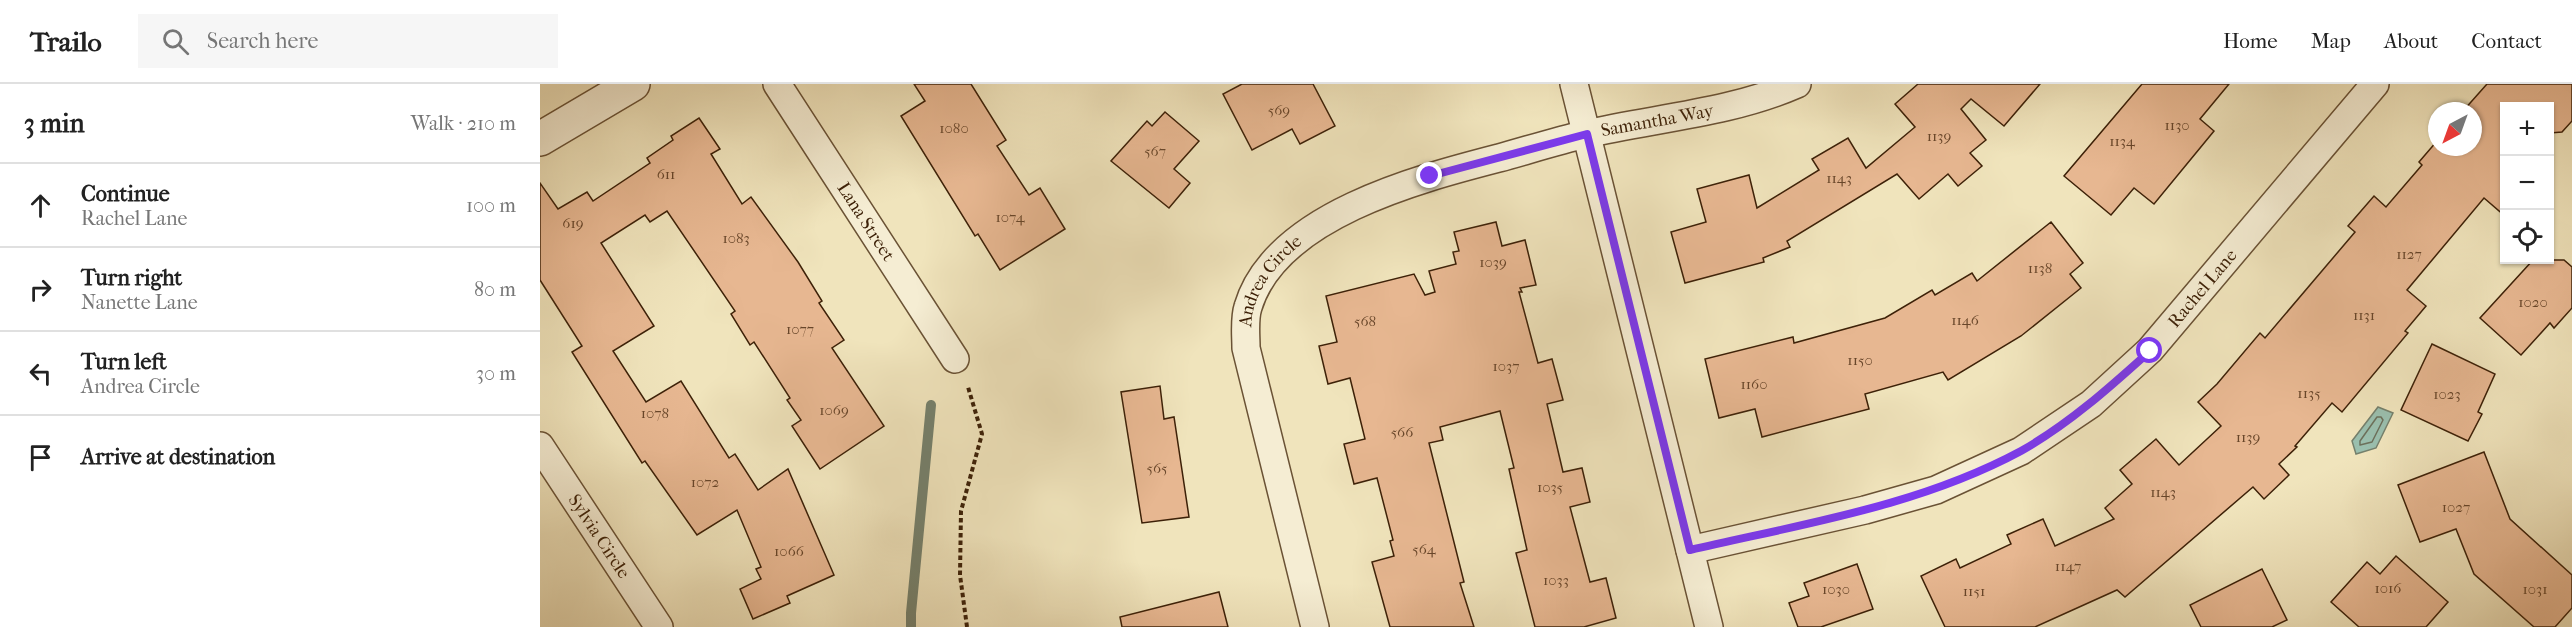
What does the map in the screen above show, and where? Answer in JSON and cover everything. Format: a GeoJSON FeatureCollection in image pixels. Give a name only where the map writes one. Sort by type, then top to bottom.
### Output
{"type":"FeatureCollection","features":[{"type":"Feature","properties":{"kind":"street"},"geometry":{"type":"LineString","coordinates":[[540,139],[633,84]]}},
{"type":"Feature","properties":{"kind":"street","name":"Lana Street"},"geometry":{"type":"LineString","coordinates":[[777,84],[955,359]]}},
{"type":"Feature","properties":{"kind":"street"},"geometry":{"type":"LineString","coordinates":[[1574,84],[1709,627]]}},
{"type":"Feature","properties":{"kind":"street","name":"Samantha Way"},"geometry":{"type":"LineString","coordinates":[[1587,134],[1746,102],[1797,84]]}},
{"type":"Feature","properties":{"kind":"street","name":"Rachel Lane"},"geometry":{"type":"LineString","coordinates":[[1690,550],[1865,510],[1936,490],[2021,451],[2091,404],[2150,351],[2375,84]]}},
{"type":"Feature","properties":{"kind":"street","name":"Andrea Circle"},"geometry":{"type":"LineString","coordinates":[[1315,627],[1246,348],[1248,308],[1264,273],[1288,247],[1328,220],[1372,196],[1430,176],[1587,134]]}},
{"type":"Feature","properties":{"kind":"street","name":"Sylvia Circle"},"geometry":{"type":"LineString","coordinates":[[540,446],[659,627]]}},
{"type":"Feature","properties":{"kind":"path"},"geometry":{"type":"LineString","coordinates":[[955,359],[968,387],[982,434],[961,511],[960,575],[967,627]]}},
{"type":"Feature","properties":{"kind":"water"},"geometry":{"type":"Polygon","coordinates":[[[2378,407],[2393,413],[2376,448],[2356,454],[2352,441],[2378,407]]]}},
{"type":"Feature","properties":{"kind":"building"},"geometry":{"type":"Polygon","coordinates":[[[914,84],[971,84],[1006,140],[997,146],[1029,195],[1040,188],[1065,229],[1000,270],[978,234],[975,236],[901,116],[925,101],[914,84]]]}},
{"type":"Feature","properties":{"kind":"building"},"geometry":{"type":"Polygon","coordinates":[[[1242,84],[1313,84],[1335,126],[1300,144],[1292,129],[1252,150],[1223,94],[1242,84]]]}},
{"type":"Feature","properties":{"kind":"building"},"geometry":{"type":"Polygon","coordinates":[[[1918,84],[2040,84],[2004,126],[1971,99],[1961,109],[1986,140],[1970,153],[1982,166],[1958,186],[1948,174],[1919,199],[1897,174],[1787,241],[1790,247],[1763,258],[1764,262],[1685,283],[1671,232],[1706,222],[1697,189],[1749,175],[1757,208],[1819,170],[1812,159],[1848,138],[1866,168],[1915,127],[1895,104],[1918,84]]]}},
{"type":"Feature","properties":{"kind":"building"},"geometry":{"type":"Polygon","coordinates":[[[2142,84],[2229,84],[2200,119],[2214,131],[2154,204],[2134,188],[2111,215],[2064,176],[2142,84]]]}},
{"type":"Feature","properties":{"kind":"building"},"geometry":{"type":"Polygon","coordinates":[[[2487,84],[2572,84],[2572,121],[2562,132],[2554,133],[2554,102],[2500,102],[2500,212],[2484,198],[2407,290],[2426,306],[2405,331],[2408,333],[2342,412],[2332,403],[2295,446],[2297,447],[2279,464],[2289,475],[2264,499],[2253,487],[2125,597],[2117,590],[2035,627],[1945,627],[1921,576],[1956,559],[1960,568],[2011,544],[2007,535],[2043,519],[2055,546],[2114,519],[2105,508],[2132,484],[2120,470],[2156,439],[2179,465],[2221,426],[2198,402],[2217,384],[2260,333],[2265,338],[2355,232],[2348,226],[2374,196],[2386,207],[2422,165],[2419,162],[2428,152],[2428,156],[2482,156],[2482,102],[2471,102],[2487,84]]]}},
{"type":"Feature","properties":{"kind":"building"},"geometry":{"type":"Polygon","coordinates":[[[1165,112],[1199,141],[1174,169],[1190,183],[1169,208],[1111,161],[1147,121],[1152,126],[1165,112]]]}},
{"type":"Feature","properties":{"kind":"building"},"geometry":{"type":"Polygon","coordinates":[[[699,118],[720,149],[711,154],[742,204],[751,197],[798,262],[822,301],[819,303],[844,340],[832,348],[884,426],[820,469],[792,426],[801,420],[787,400],[790,398],[754,342],[750,345],[731,314],[735,311],[667,211],[650,222],[645,215],[601,243],[654,326],[613,351],[646,402],[681,381],[729,458],[735,454],[758,490],[788,469],[834,575],[787,596],[790,603],[753,619],[740,589],[761,579],[756,569],[761,567],[737,510],[697,535],[645,461],[642,463],[572,352],[582,346],[540,280],[540,183],[558,209],[587,192],[593,201],[650,163],[647,158],[673,140],[671,136],[699,118]]]}},
{"type":"Feature","properties":{"kind":"building"},"geometry":{"type":"Polygon","coordinates":[[[1496,222],[1502,246],[1525,240],[1536,285],[1520,288],[1522,292],[1519,292],[1538,363],[1552,359],[1563,400],[1547,404],[1563,472],[1582,468],[1590,502],[1570,507],[1590,582],[1606,578],[1616,618],[1584,627],[1535,627],[1516,553],[1527,550],[1509,469],[1514,468],[1500,411],[1440,427],[1443,440],[1429,443],[1464,582],[1460,583],[1474,627],[1390,627],[1372,562],[1394,556],[1390,541],[1393,540],[1377,478],[1354,484],[1344,444],[1365,439],[1350,378],[1328,384],[1319,346],[1337,342],[1326,296],[1414,274],[1425,295],[1435,292],[1429,271],[1456,264],[1453,252],[1459,251],[1454,232],[1496,222]]]}},
{"type":"Feature","properties":{"kind":"building"},"geometry":{"type":"Polygon","coordinates":[[[2051,222],[2083,263],[2070,274],[2081,288],[2021,336],[1948,380],[1943,372],[1865,394],[1869,409],[1762,437],[1755,409],[1719,418],[1705,359],[1793,337],[1794,343],[1885,318],[1932,290],[1935,295],[1972,273],[1977,281],[2051,222]]]}},
{"type":"Feature","properties":{"kind":"building"},"geometry":{"type":"Polygon","coordinates":[[[2554,260],[2564,260],[2572,267],[2572,308],[2554,328],[2550,323],[2521,355],[2480,318],[2529,264],[2554,264],[2554,260]]]}},
{"type":"Feature","properties":{"kind":"building"},"geometry":{"type":"Polygon","coordinates":[[[2432,344],[2495,374],[2478,412],[2482,414],[2468,441],[2401,410],[2432,344]]]}},
{"type":"Feature","properties":{"kind":"building"},"geometry":{"type":"Polygon","coordinates":[[[1160,386],[1164,419],[1174,417],[1189,517],[1142,523],[1121,392],[1160,386]]]}},
{"type":"Feature","properties":{"kind":"building"},"geometry":{"type":"Polygon","coordinates":[[[2484,452],[2510,519],[2572,575],[2572,608],[2555,627],[2534,627],[2474,574],[2456,529],[2420,542],[2398,485],[2484,452]]]}},
{"type":"Feature","properties":{"kind":"building"},"geometry":{"type":"Polygon","coordinates":[[[2396,556],[2448,602],[2426,627],[2359,627],[2331,602],[2367,562],[2380,574],[2396,556]]]}},
{"type":"Feature","properties":{"kind":"building"},"geometry":{"type":"Polygon","coordinates":[[[1857,564],[1873,609],[1821,627],[1798,627],[1789,603],[1809,596],[1804,583],[1857,564]]]}},
{"type":"Feature","properties":{"kind":"building"},"geometry":{"type":"Polygon","coordinates":[[[2262,569],[2287,620],[2272,627],[2201,627],[2190,605],[2262,569]]]}},
{"type":"Feature","properties":{"kind":"building"},"geometry":{"type":"Polygon","coordinates":[[[1219,592],[1228,627],[1122,627],[1120,617],[1219,592]]]}},
{"type":"Feature","properties":{"kind":"waterway"},"geometry":{"type":"LineString","coordinates":[[911,627],[931,405]]}},
{"type":"Feature","properties":{"kind":"route"},"geometry":{"type":"LineString","coordinates":[[1430,176],[1587,134],[1690,550],[1865,510],[1936,490],[2021,451],[2091,404],[2150,351]]}}]}
